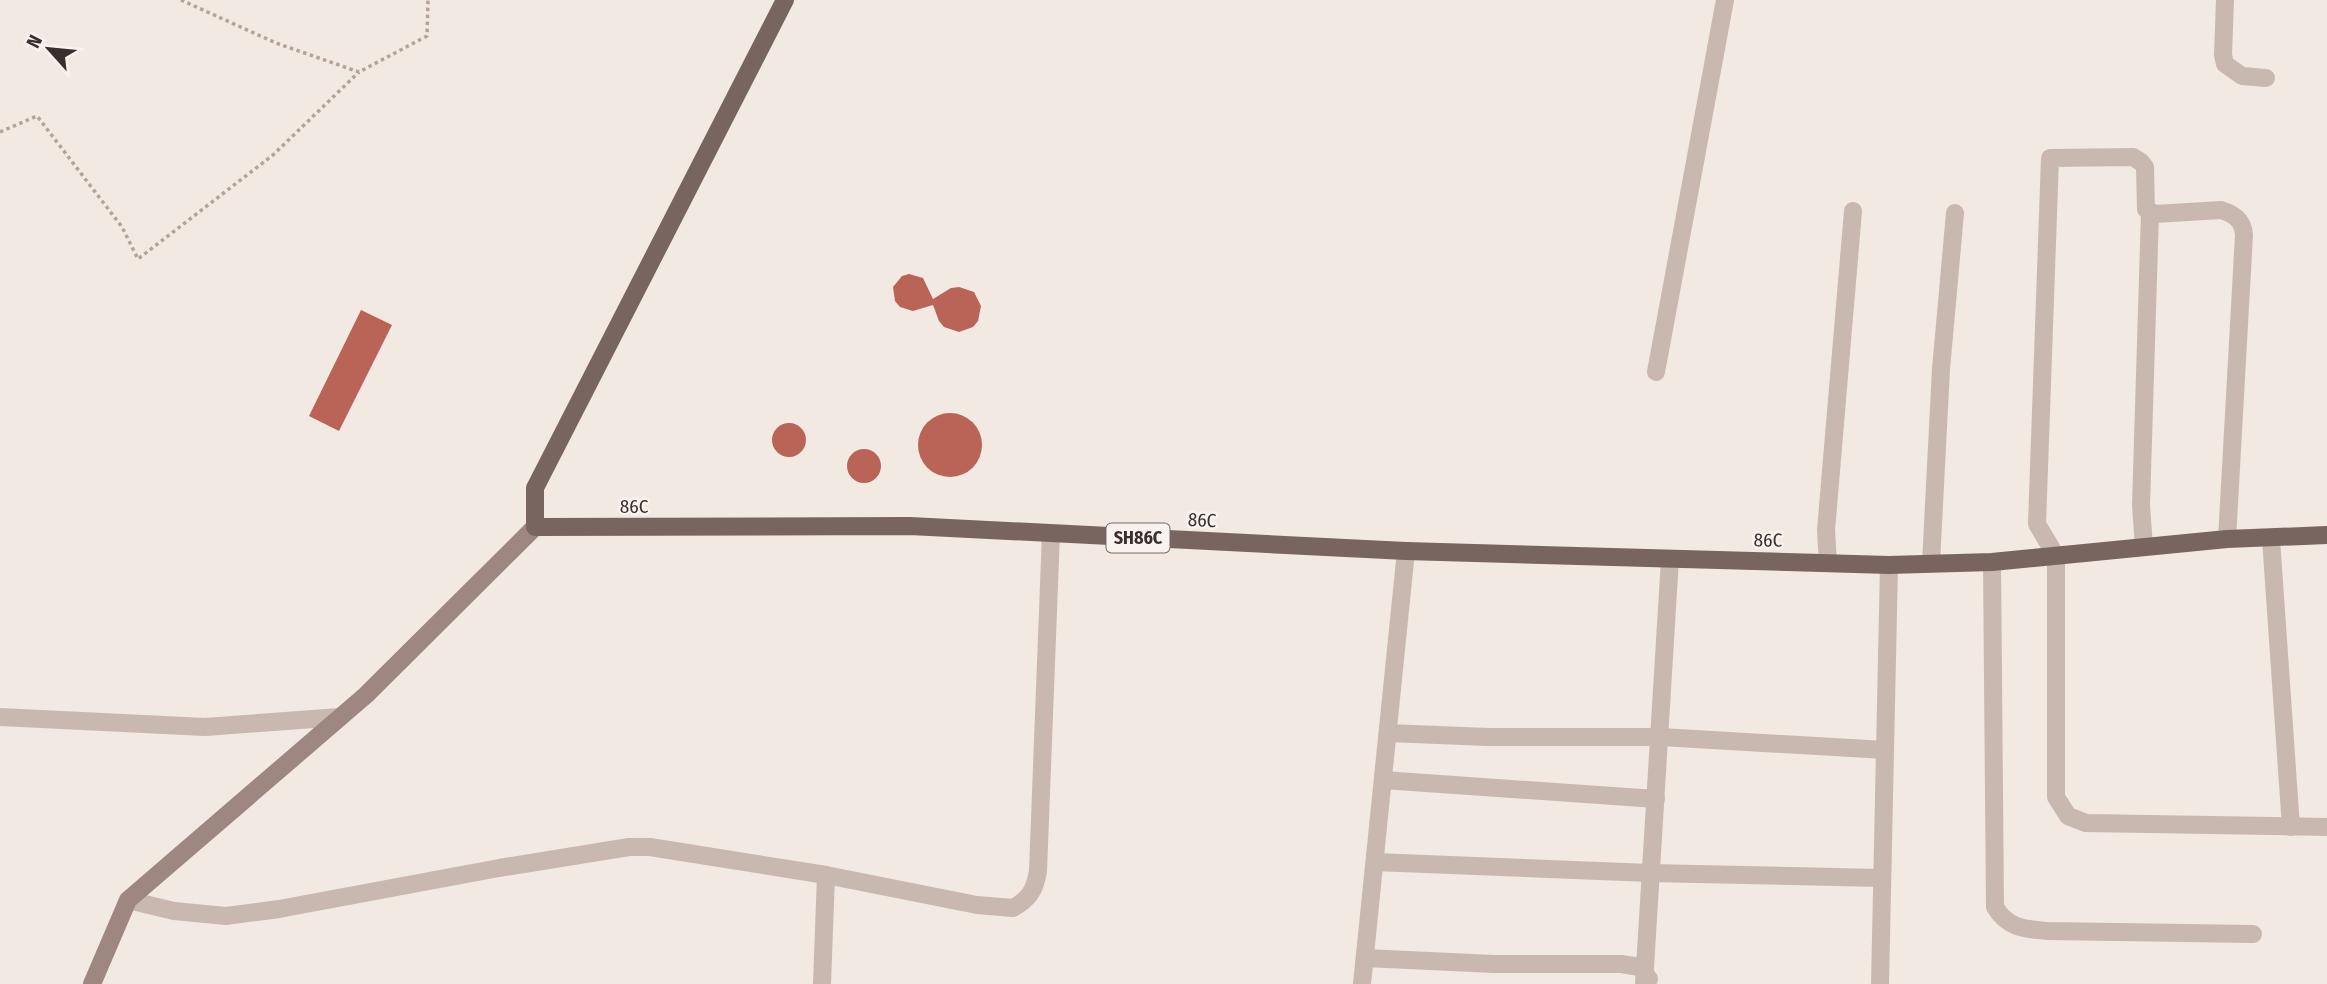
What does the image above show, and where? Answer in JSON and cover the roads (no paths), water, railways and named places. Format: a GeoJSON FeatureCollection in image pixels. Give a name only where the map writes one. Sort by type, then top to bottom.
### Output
{"type":"FeatureCollection","features":[{"type":"Feature","properties":{"kind":"main road"},"geometry":{"type":"LineString","coordinates":[[92,984],[128,900],[366,695],[535,527],[535,488],[785,0]]}},
{"type":"Feature","properties":{"kind":"main road","name":"86C"},"geometry":{"type":"LineString","coordinates":[[535,527],[910,526],[1406,551],[1889,565],[1992,562],[2227,540],[2327,535]]}},
{"type":"Feature","properties":{"kind":"street"},"geometry":{"type":"LineString","coordinates":[[1656,372],[1725,0]]}},
{"type":"Feature","properties":{"kind":"street"},"geometry":{"type":"LineString","coordinates":[[2225,0],[2225,64],[2242,76],[2266,78]]}},
{"type":"Feature","properties":{"kind":"street"},"geometry":{"type":"LineString","coordinates":[[2227,540],[2244,228],[2236,217],[2221,210],[2150,213],[2146,209],[2145,167],[2137,159],[2126,156],[2050,158],[2037,524],[2056,556],[2055,786],[2061,808],[2068,816],[2086,823],[2327,827]]}},
{"type":"Feature","properties":{"kind":"street"},"geometry":{"type":"LineString","coordinates":[[1828,563],[1826,530],[1853,211]]}},
{"type":"Feature","properties":{"kind":"street"},"geometry":{"type":"LineString","coordinates":[[1931,563],[1941,369],[1955,213]]}},
{"type":"Feature","properties":{"kind":"street"},"geometry":{"type":"LineString","coordinates":[[2144,547],[2141,505],[2150,213]]}},
{"type":"Feature","properties":{"kind":"street"},"geometry":{"type":"LineString","coordinates":[[128,900],[174,911],[226,916],[279,909],[499,868],[629,847],[650,847],[826,875],[1001,909],[1013,908],[1029,897],[1036,886],[1041,839],[1051,533]]}},
{"type":"Feature","properties":{"kind":"street"},"geometry":{"type":"LineString","coordinates":[[2271,539],[2291,827]]}},
{"type":"Feature","properties":{"kind":"street"},"geometry":{"type":"LineString","coordinates":[[1362,984],[1406,551]]}},
{"type":"Feature","properties":{"kind":"street"},"geometry":{"type":"LineString","coordinates":[[1647,980],[1650,873],[1661,737],[1670,559]]}},
{"type":"Feature","properties":{"kind":"street"},"geometry":{"type":"LineString","coordinates":[[1992,562],[1995,907],[2000,915],[2007,923],[2017,928],[2029,929],[2253,934]]}},
{"type":"Feature","properties":{"kind":"street"},"geometry":{"type":"LineString","coordinates":[[1880,984],[1889,565]]}},
{"type":"Feature","properties":{"kind":"street"},"geometry":{"type":"LineString","coordinates":[[0,717],[205,727],[340,717]]}},
{"type":"Feature","properties":{"kind":"street"},"geometry":{"type":"LineString","coordinates":[[1388,733],[1488,737],[1661,737],[1885,750]]}},
{"type":"Feature","properties":{"kind":"street"},"geometry":{"type":"LineString","coordinates":[[1383,780],[1656,799]]}},
{"type":"Feature","properties":{"kind":"street"},"geometry":{"type":"LineString","coordinates":[[1375,862],[1650,873],[1882,878]]}},
{"type":"Feature","properties":{"kind":"street"},"geometry":{"type":"LineString","coordinates":[[822,984],[826,875]]}},
{"type":"Feature","properties":{"kind":"street"},"geometry":{"type":"LineString","coordinates":[[1365,958],[1494,964],[1634,965],[1647,980]]}}]}
